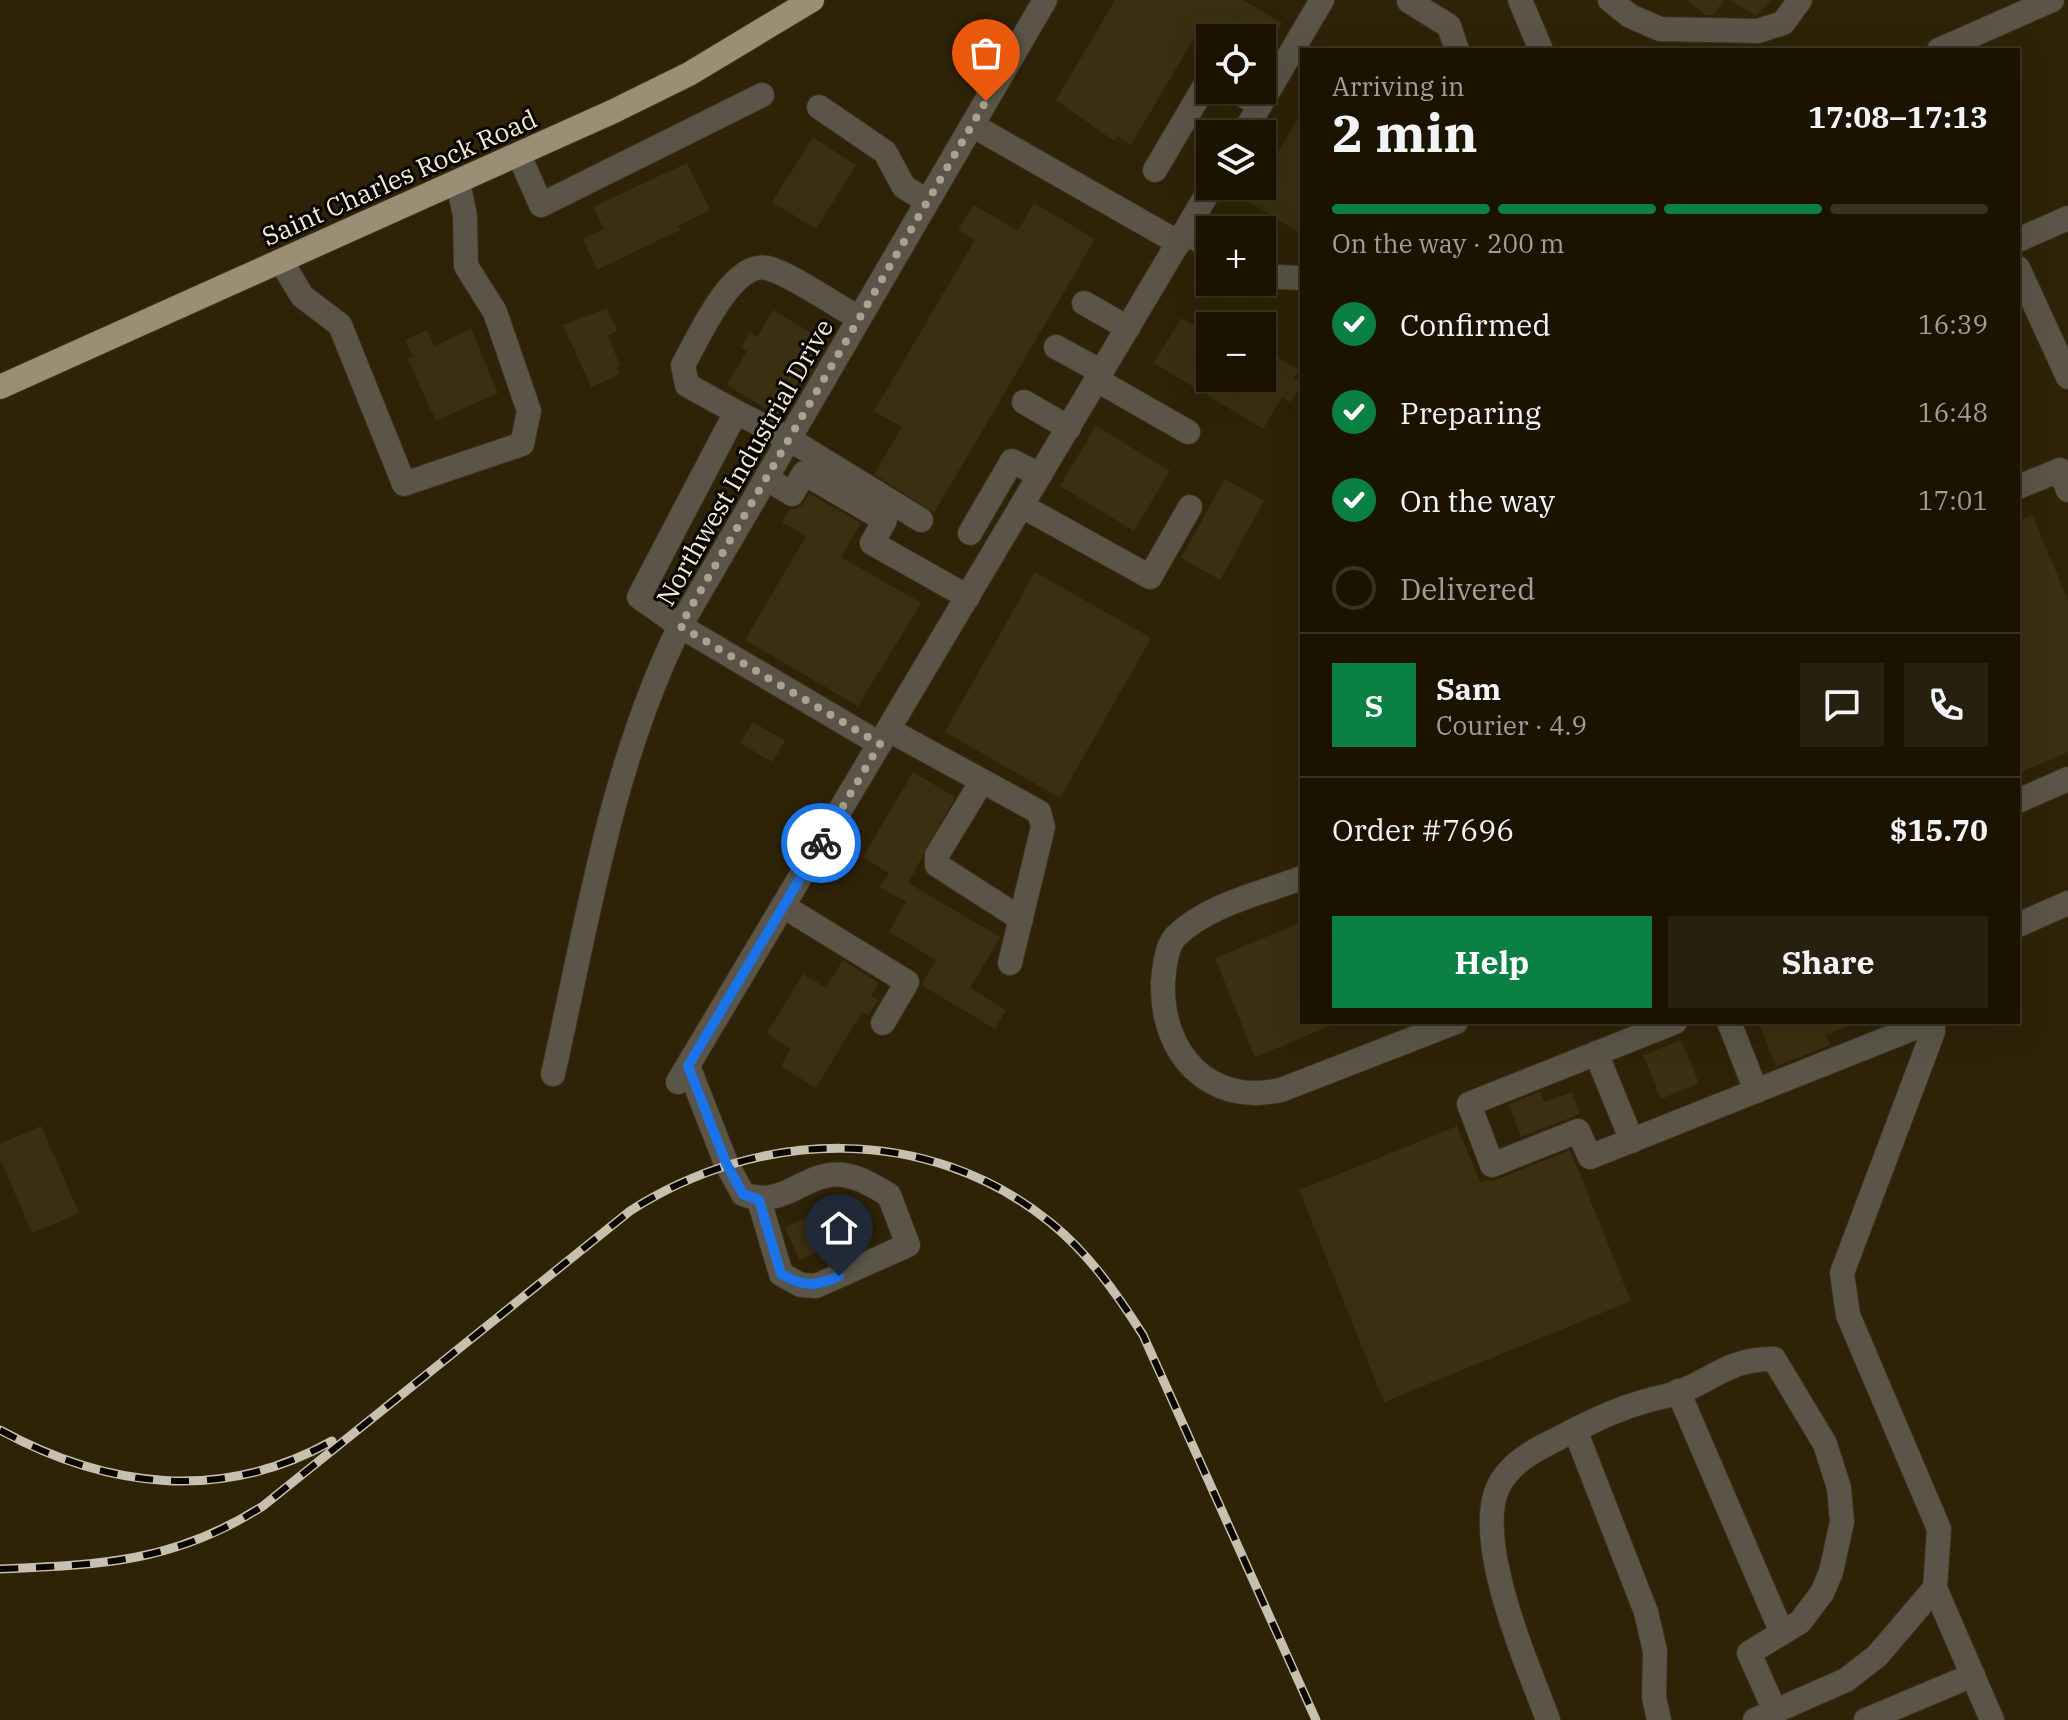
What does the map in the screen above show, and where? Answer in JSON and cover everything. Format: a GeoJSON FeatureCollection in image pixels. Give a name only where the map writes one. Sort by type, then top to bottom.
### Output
{"type":"FeatureCollection","features":[{"type":"Feature","properties":{"kind":"main road","name":"Saint Charles Rock Road"},"geometry":{"type":"LineString","coordinates":[[0,387],[519,155],[689,74],[812,0]]}},
{"type":"Feature","properties":{"kind":"street","name":"Northwest Industrial Drive"},"geometry":{"type":"LineString","coordinates":[[1010,963],[1043,827],[1039,812],[982,781],[884,737],[680,626],[1045,0]]}},
{"type":"Feature","properties":{"kind":"street"},"geometry":{"type":"LineString","coordinates":[[1520,0],[1540,48]]}},
{"type":"Feature","properties":{"kind":"street"},"geometry":{"type":"LineString","coordinates":[[1610,0],[1630,16],[1660,29],[1758,31],[1783,23],[1800,0]]}},
{"type":"Feature","properties":{"kind":"street"},"geometry":{"type":"LineString","coordinates":[[1944,48],[2052,0]]}},
{"type":"Feature","properties":{"kind":"street"},"geometry":{"type":"LineString","coordinates":[[1409,1],[1449,26],[1456,48]]}},
{"type":"Feature","properties":{"kind":"street"},"geometry":{"type":"LineString","coordinates":[[1251,120],[1311,4]]}},
{"type":"Feature","properties":{"kind":"street"},"geometry":{"type":"LineString","coordinates":[[519,155],[541,205],[762,95]]}},
{"type":"Feature","properties":{"kind":"street"},"geometry":{"type":"LineString","coordinates":[[1155,170],[1196,101]]}},
{"type":"Feature","properties":{"kind":"street"},"geometry":{"type":"LineString","coordinates":[[819,107],[885,152],[904,187],[927,201]]}},
{"type":"Feature","properties":{"kind":"street"},"geometry":{"type":"LineString","coordinates":[[972,125],[1182,238],[1196,242]]}},
{"type":"Feature","properties":{"kind":"street"},"geometry":{"type":"LineString","coordinates":[[281,261],[302,296],[340,325],[404,484],[522,444],[529,411],[495,312],[466,266],[465,216],[458,182]]}},
{"type":"Feature","properties":{"kind":"street"},"geometry":{"type":"LineString","coordinates":[[759,1200],[781,1274],[801,1285],[816,1286],[908,1245],[889,1195],[855,1178],[840,1174],[821,1177],[778,1197],[759,1200],[743,1194],[683,1074],[1204,200]]}},
{"type":"Feature","properties":{"kind":"street"},"geometry":{"type":"LineString","coordinates":[[2020,239],[2068,218]]}},
{"type":"Feature","properties":{"kind":"street"},"geometry":{"type":"LineString","coordinates":[[859,318],[770,269],[760,267],[739,274],[682,370],[687,385],[789,439],[921,520]]}},
{"type":"Feature","properties":{"kind":"street"},"geometry":{"type":"LineString","coordinates":[[2020,272],[2068,377]]}},
{"type":"Feature","properties":{"kind":"street"},"geometry":{"type":"LineString","coordinates":[[1276,277],[1300,278]]}},
{"type":"Feature","properties":{"kind":"street"},"geometry":{"type":"LineString","coordinates":[[1084,303],[1128,328]]}},
{"type":"Feature","properties":{"kind":"street"},"geometry":{"type":"LineString","coordinates":[[1056,347],[1188,432]]}},
{"type":"Feature","properties":{"kind":"street"},"geometry":{"type":"LineString","coordinates":[[1024,402],[1069,428]]}},
{"type":"Feature","properties":{"kind":"street"},"geometry":{"type":"LineString","coordinates":[[553,1074],[615,800],[661,664],[680,626],[639,597],[736,412]]}},
{"type":"Feature","properties":{"kind":"street"},"geometry":{"type":"LineString","coordinates":[[970,533],[1012,461],[1040,475]]}},
{"type":"Feature","properties":{"kind":"street"},"geometry":{"type":"LineString","coordinates":[[2020,486],[2060,470],[2068,490]]}},
{"type":"Feature","properties":{"kind":"street"},"geometry":{"type":"LineString","coordinates":[[766,478],[792,494],[804,473],[885,520],[872,543],[968,597]]}},
{"type":"Feature","properties":{"kind":"street"},"geometry":{"type":"LineString","coordinates":[[1022,506],[1150,577],[1190,507]]}},
{"type":"Feature","properties":{"kind":"street"},"geometry":{"type":"LineString","coordinates":[[2020,800],[2068,779]]}},
{"type":"Feature","properties":{"kind":"street"},"geometry":{"type":"LineString","coordinates":[[982,781],[937,855],[937,865],[1021,919]]}},
{"type":"Feature","properties":{"kind":"street"},"geometry":{"type":"LineString","coordinates":[[1300,879],[1204,917],[1173,939],[1164,967],[1163,1000],[1170,1037],[1192,1070],[1219,1087],[1254,1096],[1281,1090],[1451,1024]]}},
{"type":"Feature","properties":{"kind":"street"},"geometry":{"type":"LineString","coordinates":[[2020,924],[2068,903]]}},
{"type":"Feature","properties":{"kind":"street"},"geometry":{"type":"LineString","coordinates":[[783,906],[907,982],[883,1023]]}},
{"type":"Feature","properties":{"kind":"street"},"geometry":{"type":"LineString","coordinates":[[1670,1024],[1469,1104],[1492,1165],[1578,1131],[1590,1157],[1926,1024]]}},
{"type":"Feature","properties":{"kind":"street"},"geometry":{"type":"LineString","coordinates":[[1730,1024],[1756,1091]]}},
{"type":"Feature","properties":{"kind":"street"},"geometry":{"type":"LineString","coordinates":[[1931,1024],[1933,1032],[1842,1273],[1848,1315],[1939,1529],[1935,1588],[1992,1720]]}},
{"type":"Feature","properties":{"kind":"street"},"geometry":{"type":"LineString","coordinates":[[1596,1053],[1632,1141]]}},
{"type":"Feature","properties":{"kind":"street"},"geometry":{"type":"LineString","coordinates":[[1548,1720],[1493,1557],[1493,1509],[1503,1477],[1531,1452],[1630,1403],[1678,1391],[1747,1358],[1774,1359],[1825,1444],[1839,1488],[1842,1522],[1831,1572],[1822,1593],[1800,1622],[1749,1653],[1765,1716],[1846,1680],[1877,1656],[1935,1588]]}},
{"type":"Feature","properties":{"kind":"street"},"geometry":{"type":"LineString","coordinates":[[1678,1391],[1782,1633]]}},
{"type":"Feature","properties":{"kind":"street"},"geometry":{"type":"LineString","coordinates":[[1575,1430],[1646,1612],[1655,1651],[1654,1697],[1659,1720]]}},
{"type":"Feature","properties":{"kind":"street"},"geometry":{"type":"LineString","coordinates":[[1866,1720],[1973,1675]]}},
{"type":"Feature","properties":{"kind":"shaded area"},"geometry":{"type":"Polygon","coordinates":[[[0,0],[2068,0],[2068,1720],[0,1720],[0,0]]]}},
{"type":"Feature","properties":{"kind":"building"},"geometry":{"type":"Polygon","coordinates":[[[1115,0],[1243,0],[1282,23],[1276,33],[1276,24],[1196,24],[1196,35],[1131,145],[1117,136],[1114,141],[1056,100],[1115,0]]]}},
{"type":"Feature","properties":{"kind":"building"},"geometry":{"type":"Polygon","coordinates":[[[1686,0],[1724,0],[1713,15],[1706,15],[1686,0]]]}},
{"type":"Feature","properties":{"kind":"building"},"geometry":{"type":"Polygon","coordinates":[[[1730,0],[1771,0],[1756,16],[1730,0]]]}},
{"type":"Feature","properties":{"kind":"building"},"geometry":{"type":"Polygon","coordinates":[[[1300,114],[1300,233],[1248,202],[1276,200],[1276,155],[1300,114]]]}},
{"type":"Feature","properties":{"kind":"building"},"geometry":{"type":"Polygon","coordinates":[[[813,137],[856,165],[816,229],[772,202],[813,137]]]}},
{"type":"Feature","properties":{"kind":"building"},"geometry":{"type":"Polygon","coordinates":[[[687,163],[710,210],[678,226],[680,230],[597,270],[583,239],[604,229],[593,207],[687,163]]]}},
{"type":"Feature","properties":{"kind":"building"},"geometry":{"type":"Polygon","coordinates":[[[1034,203],[1095,239],[934,513],[874,474],[902,427],[874,411],[975,240],[958,230],[974,205],[1018,231],[1034,203]]]}},
{"type":"Feature","properties":{"kind":"building"},"geometry":{"type":"Polygon","coordinates":[[[607,308],[617,331],[608,335],[620,374],[591,387],[563,325],[607,308]]]}},
{"type":"Feature","properties":{"kind":"building"},"geometry":{"type":"Polygon","coordinates":[[[773,310],[828,343],[806,381],[801,378],[778,416],[727,385],[747,351],[741,348],[750,332],[757,337],[773,310]]]}},
{"type":"Feature","properties":{"kind":"building"},"geometry":{"type":"Polygon","coordinates":[[[1181,318],[1196,327],[1196,388],[1154,363],[1181,318]]]}},
{"type":"Feature","properties":{"kind":"building"},"geometry":{"type":"Polygon","coordinates":[[[471,329],[498,393],[436,421],[408,359],[413,356],[405,340],[427,330],[434,346],[471,329]]]}},
{"type":"Feature","properties":{"kind":"building"},"geometry":{"type":"Polygon","coordinates":[[[1276,356],[1299,370],[1294,378],[1300,382],[1300,387],[1291,402],[1282,397],[1263,429],[1202,392],[1276,392],[1276,356]]]}},
{"type":"Feature","properties":{"kind":"building"},"geometry":{"type":"Polygon","coordinates":[[[1096,426],[1170,471],[1134,531],[1060,486],[1096,426]]]}},
{"type":"Feature","properties":{"kind":"building"},"geometry":{"type":"Polygon","coordinates":[[[1225,479],[1264,501],[1220,580],[1181,558],[1225,479]]]}},
{"type":"Feature","properties":{"kind":"building"},"geometry":{"type":"Polygon","coordinates":[[[810,494],[861,523],[841,557],[921,603],[858,706],[745,640],[806,536],[782,522],[790,509],[800,507],[810,494]]]}},
{"type":"Feature","properties":{"kind":"building"},"geometry":{"type":"Polygon","coordinates":[[[2032,515],[2068,600],[2068,752],[2020,772],[2020,520],[2032,515]]]}},
{"type":"Feature","properties":{"kind":"building"},"geometry":{"type":"Polygon","coordinates":[[[1035,572],[1151,638],[1060,798],[945,732],[1035,572]]]}},
{"type":"Feature","properties":{"kind":"building"},"geometry":{"type":"Polygon","coordinates":[[[753,722],[785,741],[772,762],[740,743],[753,722]]]}},
{"type":"Feature","properties":{"kind":"building"},"geometry":{"type":"Polygon","coordinates":[[[913,772],[955,797],[908,883],[1000,937],[970,988],[1006,1010],[995,1029],[921,985],[936,960],[889,932],[906,902],[880,887],[889,873],[863,857],[913,772]]]}},
{"type":"Feature","properties":{"kind":"building"},"geometry":{"type":"Polygon","coordinates":[[[1300,923],[1300,1024],[1335,1024],[1255,1057],[1215,958],[1300,923]]]}},
{"type":"Feature","properties":{"kind":"building"},"geometry":{"type":"Polygon","coordinates":[[[843,960],[879,983],[871,996],[878,1000],[868,1016],[862,1012],[816,1088],[781,1066],[791,1049],[767,1033],[803,974],[826,988],[843,960]]]}},
{"type":"Feature","properties":{"kind":"building"},"geometry":{"type":"Polygon","coordinates":[[[1759,1024],[1852,1024],[1826,1035],[1830,1045],[1776,1066],[1759,1024]]]}},
{"type":"Feature","properties":{"kind":"building"},"geometry":{"type":"Polygon","coordinates":[[[1681,1040],[1699,1083],[1661,1099],[1643,1055],[1681,1040]]]}},
{"type":"Feature","properties":{"kind":"building"},"geometry":{"type":"Polygon","coordinates":[[[1540,1092],[1544,1102],[1572,1092],[1580,1114],[1521,1137],[1509,1104],[1540,1092]]]}},
{"type":"Feature","properties":{"kind":"building"},"geometry":{"type":"Polygon","coordinates":[[[41,1126],[79,1213],[32,1233],[0,1159],[0,1144],[41,1126]]]}},
{"type":"Feature","properties":{"kind":"building"},"geometry":{"type":"Polygon","coordinates":[[[1457,1126],[1480,1182],[1498,1179],[1570,1150],[1631,1301],[1384,1402],[1299,1190],[1457,1126]]]}},
{"type":"Feature","properties":{"kind":"building"},"geometry":{"type":"Polygon","coordinates":[[[856,1197],[870,1230],[799,1260],[785,1227],[856,1197]]]}},
{"type":"Feature","properties":{"kind":"railway"},"geometry":{"type":"LineString","coordinates":[[0,1569],[137,1557],[199,1539],[231,1525],[263,1506],[630,1211],[680,1184],[733,1164],[787,1152],[843,1148],[898,1153],[951,1167],[1003,1190],[1065,1235],[1112,1290],[1143,1335],[1316,1720]]}},
{"type":"Feature","properties":{"kind":"railway"},"geometry":{"type":"LineString","coordinates":[[0,1430],[40,1450],[81,1465],[164,1480],[207,1480],[249,1474],[290,1461],[332,1441]]}},
{"type":"Feature","properties":{"kind":"way so far"},"geometry":{"type":"LineString","coordinates":[[821,843],[880,744],[680,626],[986,101]]}},
{"type":"Feature","properties":{"kind":"route"},"geometry":{"type":"LineString","coordinates":[[821,843],[688,1066],[726,1163],[743,1194],[759,1200],[781,1274],[801,1285],[816,1286],[839,1276]]}}]}
